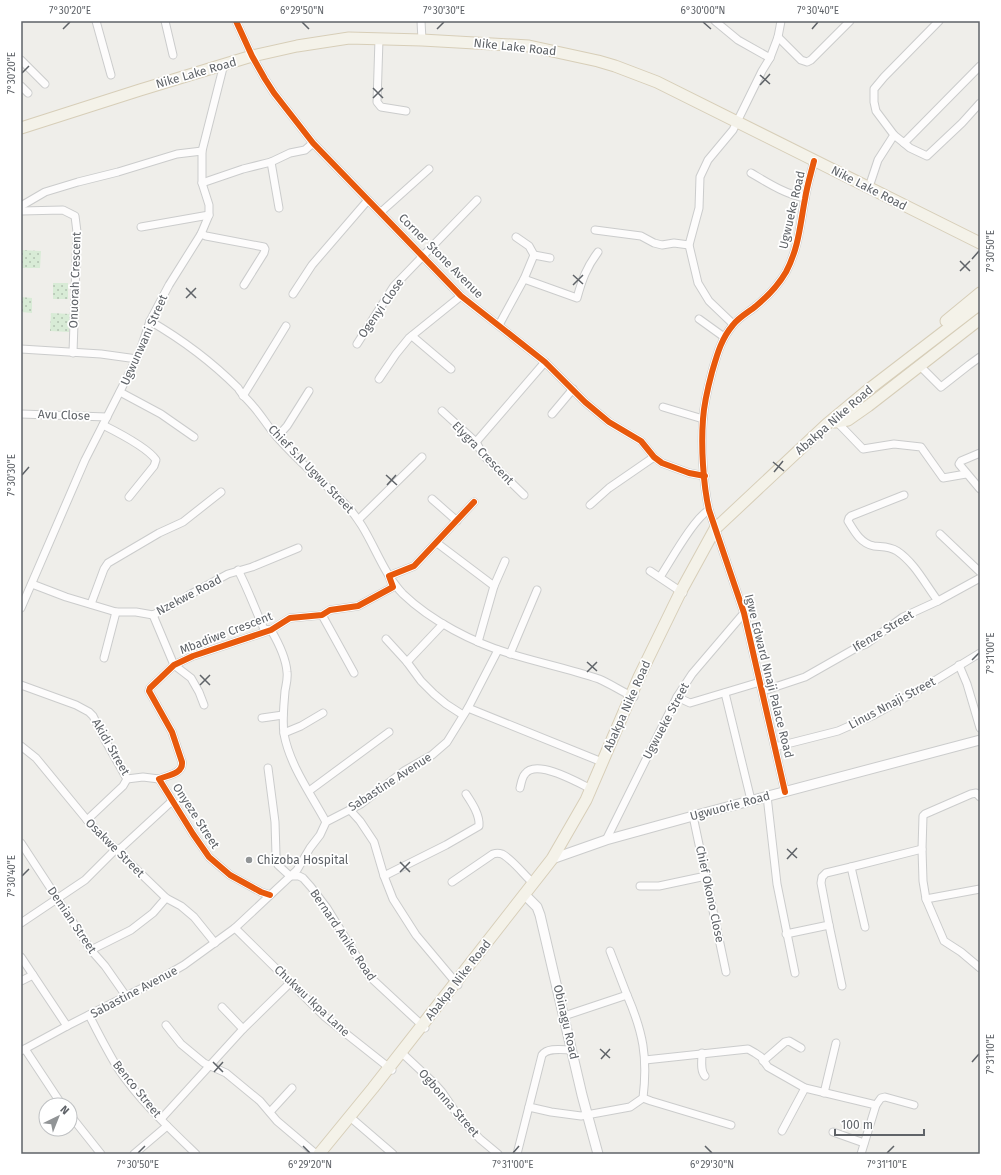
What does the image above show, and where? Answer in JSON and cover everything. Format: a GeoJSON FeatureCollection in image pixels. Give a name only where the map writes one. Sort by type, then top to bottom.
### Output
{"type":"FeatureCollection","features":[{"type":"Feature","properties":{"kind":"main road","name":"Nike Lake Road"},"geometry":{"type":"LineString","coordinates":[[21,128],[224,64],[297,46],[349,38],[422,40],[529,46],[598,61],[657,82],[980,243]]}},
{"type":"Feature","properties":{"kind":"main road"},"geometry":{"type":"LineString","coordinates":[[980,293],[941,326],[858,389],[839,408],[835,422],[848,420],[868,406],[980,319]]}},
{"type":"Feature","properties":{"kind":"main road","name":"Abakpa Nike Road"},"geometry":{"type":"LineString","coordinates":[[948,332],[980,304]]}},
{"type":"Feature","properties":{"kind":"main road","name":"Abakpa Nike Road"},"geometry":{"type":"LineString","coordinates":[[526,896],[534,883],[555,858],[586,800],[602,762],[682,592],[715,528],[786,462],[835,422],[868,390],[980,310]]}},
{"type":"Feature","properties":{"kind":"main road","name":"Abakpa Nike Road"},"geometry":{"type":"LineString","coordinates":[[325,1154],[555,858],[590,799],[633,696]]}},
{"type":"Feature","properties":{"kind":"main road","name":"Abakpa Nike Road"},"geometry":{"type":"LineString","coordinates":[[320,1154],[351,1119]]}},
{"type":"Feature","properties":{"kind":"street"},"geometry":{"type":"LineString","coordinates":[[96,21],[111,75]]}},
{"type":"Feature","properties":{"kind":"street"},"geometry":{"type":"LineString","coordinates":[[165,21],[173,55]]}},
{"type":"Feature","properties":{"kind":"street","name":"Corner Stone Avenue"},"geometry":{"type":"LineString","coordinates":[[236,21],[252,56],[274,93],[313,143],[461,296],[545,362],[573,390],[609,422],[641,441],[654,457],[662,463],[688,473],[705,476]]}},
{"type":"Feature","properties":{"kind":"street"},"geometry":{"type":"LineString","coordinates":[[421,21],[422,40]]}},
{"type":"Feature","properties":{"kind":"street"},"geometry":{"type":"LineString","coordinates":[[715,21],[738,40],[770,58]]}},
{"type":"Feature","properties":{"kind":"street"},"geometry":{"type":"LineString","coordinates":[[733,324],[710,301],[698,283],[689,245],[699,208],[700,177],[708,160],[733,130],[770,58],[778,37],[781,21]]}},
{"type":"Feature","properties":{"kind":"street"},"geometry":{"type":"LineString","coordinates":[[778,37],[801,60],[807,62],[811,60],[850,21]]}},
{"type":"Feature","properties":{"kind":"street"},"geometry":{"type":"LineString","coordinates":[[939,21],[874,89],[876,111],[894,135],[910,148],[927,156],[962,123],[980,103]]}},
{"type":"Feature","properties":{"kind":"street"},"geometry":{"type":"LineString","coordinates":[[379,39],[377,102],[381,107],[406,111]]}},
{"type":"Feature","properties":{"kind":"street"},"geometry":{"type":"LineString","coordinates":[[21,60],[45,84]]}},
{"type":"Feature","properties":{"kind":"street"},"geometry":{"type":"LineString","coordinates":[[141,227],[209,215],[209,205],[202,183],[202,151],[224,64]]}},
{"type":"Feature","properties":{"kind":"street"},"geometry":{"type":"LineString","coordinates":[[904,143],[980,66]]}},
{"type":"Feature","properties":{"kind":"street"},"geometry":{"type":"LineString","coordinates":[[21,86],[28,93]]}},
{"type":"Feature","properties":{"kind":"street"},"geometry":{"type":"LineString","coordinates":[[869,188],[878,160],[894,135]]}},
{"type":"Feature","properties":{"kind":"street"},"geometry":{"type":"LineString","coordinates":[[202,183],[271,162],[290,153],[305,150],[313,143]]}},
{"type":"Feature","properties":{"kind":"street"},"geometry":{"type":"LineString","coordinates":[[21,206],[45,192],[178,154],[202,151]]}},
{"type":"Feature","properties":{"kind":"street","name":"Ugwueke Road"},"geometry":{"type":"LineString","coordinates":[[715,528],[706,495],[705,476],[703,419],[708,386],[718,350],[724,337],[733,324],[758,305],[785,273],[796,248],[805,198],[814,161]]}},
{"type":"Feature","properties":{"kind":"street"},"geometry":{"type":"LineString","coordinates":[[271,162],[279,208]]}},
{"type":"Feature","properties":{"kind":"street"},"geometry":{"type":"LineString","coordinates":[[380,212],[429,169]]}},
{"type":"Feature","properties":{"kind":"street"},"geometry":{"type":"LineString","coordinates":[[751,173],[794,196],[805,198]]}},
{"type":"Feature","properties":{"kind":"street"},"geometry":{"type":"LineString","coordinates":[[293,294],[312,265],[368,200]]}},
{"type":"Feature","properties":{"kind":"street","name":"Ogenyi Close"},"geometry":{"type":"LineString","coordinates":[[357,344],[394,286],[477,200]]}},
{"type":"Feature","properties":{"kind":"street","name":"Onuorah Crescent"},"geometry":{"type":"LineString","coordinates":[[21,211],[64,210],[75,216],[77,232],[73,353]]}},
{"type":"Feature","properties":{"kind":"street","name":"Ugwunwani Street"},"geometry":{"type":"LineString","coordinates":[[21,608],[70,492],[137,359],[150,321],[169,285],[201,234],[209,215]]}},
{"type":"Feature","properties":{"kind":"street"},"geometry":{"type":"LineString","coordinates":[[595,230],[641,236],[654,243],[662,245],[674,243],[689,245]]}},
{"type":"Feature","properties":{"kind":"street"},"geometry":{"type":"LineString","coordinates":[[201,234],[264,247],[265,251],[244,285]]}},
{"type":"Feature","properties":{"kind":"street"},"geometry":{"type":"LineString","coordinates":[[516,238],[529,246],[534,255]]}},
{"type":"Feature","properties":{"kind":"street"},"geometry":{"type":"LineString","coordinates":[[524,279],[577,298],[582,278],[598,252]]}},
{"type":"Feature","properties":{"kind":"street"},"geometry":{"type":"LineString","coordinates":[[534,255],[550,258]]}},
{"type":"Feature","properties":{"kind":"street"},"geometry":{"type":"LineString","coordinates":[[499,325],[524,279],[534,255]]}},
{"type":"Feature","properties":{"kind":"street"},"geometry":{"type":"LineString","coordinates":[[379,379],[396,354],[412,336],[461,296]]}},
{"type":"Feature","properties":{"kind":"street"},"geometry":{"type":"LineString","coordinates":[[699,319],[724,337]]}},
{"type":"Feature","properties":{"kind":"street","name":"Chief S.N Ugwu Street"},"geometry":{"type":"LineString","coordinates":[[150,321],[190,347],[238,388],[277,437],[359,519],[389,576],[403,594],[424,611],[443,624],[478,642],[510,654],[600,680],[633,696]]}},
{"type":"Feature","properties":{"kind":"street"},"geometry":{"type":"LineString","coordinates":[[243,396],[286,326]]}},
{"type":"Feature","properties":{"kind":"street"},"geometry":{"type":"LineString","coordinates":[[412,336],[451,369]]}},
{"type":"Feature","properties":{"kind":"street"},"geometry":{"type":"LineString","coordinates":[[21,349],[101,354],[137,359]]}},
{"type":"Feature","properties":{"kind":"street"},"geometry":{"type":"LineString","coordinates":[[919,365],[942,388],[980,357]]}},
{"type":"Feature","properties":{"kind":"street"},"geometry":{"type":"LineString","coordinates":[[476,442],[545,362]]}},
{"type":"Feature","properties":{"kind":"street"},"geometry":{"type":"LineString","coordinates":[[552,414],[573,390]]}},
{"type":"Feature","properties":{"kind":"street"},"geometry":{"type":"LineString","coordinates":[[277,437],[287,426],[309,391]]}},
{"type":"Feature","properties":{"kind":"street"},"geometry":{"type":"LineString","coordinates":[[120,392],[161,414],[194,437]]}},
{"type":"Feature","properties":{"kind":"street"},"geometry":{"type":"LineString","coordinates":[[663,407],[703,419]]}},
{"type":"Feature","properties":{"kind":"street","name":"Elygra Crescent"},"geometry":{"type":"LineString","coordinates":[[442,411],[476,442],[483,455],[524,495]]}},
{"type":"Feature","properties":{"kind":"street","name":"Avu Close"},"geometry":{"type":"LineString","coordinates":[[21,414],[107,417]]}},
{"type":"Feature","properties":{"kind":"street"},"geometry":{"type":"LineString","coordinates":[[835,422],[863,449],[894,444],[921,446],[943,478],[966,474]]}},
{"type":"Feature","properties":{"kind":"street"},"geometry":{"type":"LineString","coordinates":[[103,425],[116,431],[151,454],[156,460],[154,466],[129,498]]}},
{"type":"Feature","properties":{"kind":"street"},"geometry":{"type":"LineString","coordinates":[[980,453],[959,462],[959,466],[980,489]]}},
{"type":"Feature","properties":{"kind":"street"},"geometry":{"type":"LineString","coordinates":[[359,519],[422,457]]}},
{"type":"Feature","properties":{"kind":"street"},"geometry":{"type":"LineString","coordinates":[[590,505],[609,488],[654,457]]}},
{"type":"Feature","properties":{"kind":"street"},"geometry":{"type":"LineString","coordinates":[[91,604],[104,569],[108,563],[159,533],[183,522],[221,492]]}},
{"type":"Feature","properties":{"kind":"street"},"geometry":{"type":"LineString","coordinates":[[904,495],[851,516],[848,521],[855,534],[864,542],[872,546],[888,546],[903,556],[914,566],[938,601]]}},
{"type":"Feature","properties":{"kind":"street"},"geometry":{"type":"LineString","coordinates":[[432,499],[457,521]]}},
{"type":"Feature","properties":{"kind":"street"},"geometry":{"type":"LineString","coordinates":[[389,576],[414,566],[474,502]]}},
{"type":"Feature","properties":{"kind":"street"},"geometry":{"type":"LineString","coordinates":[[660,577],[692,528],[705,512],[709,510]]}},
{"type":"Feature","properties":{"kind":"street","name":"Igwe Edward Nnaji Palace Road"},"geometry":{"type":"LineString","coordinates":[[715,528],[744,613],[785,792]]}},
{"type":"Feature","properties":{"kind":"street"},"geometry":{"type":"LineString","coordinates":[[940,534],[980,572]]}},
{"type":"Feature","properties":{"kind":"street"},"geometry":{"type":"LineString","coordinates":[[437,543],[494,586]]}},
{"type":"Feature","properties":{"kind":"street","name":"Nzekwe Road"},"geometry":{"type":"LineString","coordinates":[[32,584],[66,597],[116,612],[136,612],[153,615],[205,586],[238,570],[252,567],[298,548]]}},
{"type":"Feature","properties":{"kind":"street"},"geometry":{"type":"LineString","coordinates":[[478,642],[494,586],[506,561]]}},
{"type":"Feature","properties":{"kind":"street"},"geometry":{"type":"LineString","coordinates":[[238,570],[248,588],[260,621],[264,628],[271,630],[276,637],[283,657],[287,673],[283,715],[284,733],[290,755],[326,822]]}},
{"type":"Feature","properties":{"kind":"street"},"geometry":{"type":"LineString","coordinates":[[650,571],[682,592]]}},
{"type":"Feature","properties":{"kind":"street","name":"Mbadiwe Crescent"},"geometry":{"type":"LineString","coordinates":[[149,691],[155,682],[174,665],[223,645],[271,630],[290,618],[322,616],[330,610],[358,606],[393,586],[389,576]]}},
{"type":"Feature","properties":{"kind":"street","name":"Ifenze Street"},"geometry":{"type":"LineString","coordinates":[[763,692],[804,677],[866,644],[903,617],[938,601],[980,578]]}},
{"type":"Feature","properties":{"kind":"street"},"geometry":{"type":"LineString","coordinates":[[510,654],[537,590]]}},
{"type":"Feature","properties":{"kind":"street"},"geometry":{"type":"LineString","coordinates":[[104,658],[116,612]]}},
{"type":"Feature","properties":{"kind":"street","name":"Ugwueke Street"},"geometry":{"type":"LineString","coordinates":[[606,840],[677,697],[692,674],[744,613]]}},
{"type":"Feature","properties":{"kind":"street"},"geometry":{"type":"LineString","coordinates":[[153,615],[174,665],[191,678],[204,705]]}},
{"type":"Feature","properties":{"kind":"street"},"geometry":{"type":"LineString","coordinates":[[322,616],[354,673]]}},
{"type":"Feature","properties":{"kind":"street"},"geometry":{"type":"LineString","coordinates":[[407,662],[443,624]]}},
{"type":"Feature","properties":{"kind":"street"},"geometry":{"type":"LineString","coordinates":[[386,639],[407,662],[421,681],[434,694],[463,715]]}},
{"type":"Feature","properties":{"kind":"street","name":"Sabastine Avenue"},"geometry":{"type":"LineString","coordinates":[[23,1050],[158,980],[184,965],[235,928],[299,868],[310,848],[320,835],[326,822],[361,804],[404,771],[432,755],[447,742],[468,708],[498,650]]}},
{"type":"Feature","properties":{"kind":"street","name":"Linus Nnaji Street"},"geometry":{"type":"LineString","coordinates":[[775,747],[838,731],[872,716],[931,683],[980,653]]}},
{"type":"Feature","properties":{"kind":"street"},"geometry":{"type":"LineString","coordinates":[[959,665],[967,684],[980,728]]}},
{"type":"Feature","properties":{"kind":"street"},"geometry":{"type":"LineString","coordinates":[[677,697],[690,703],[760,682]]}},
{"type":"Feature","properties":{"kind":"street","name":"Akidi Street"},"geometry":{"type":"LineString","coordinates":[[21,685],[76,705],[89,712],[93,716],[104,740],[127,779],[143,777],[159,779]]}},
{"type":"Feature","properties":{"kind":"street","name":"Onyeze Street"},"geometry":{"type":"LineString","coordinates":[[149,691],[172,732],[182,762],[182,766],[179,771],[159,779],[172,801],[209,857],[230,875],[270,895]]}},
{"type":"Feature","properties":{"kind":"street"},"geometry":{"type":"LineString","coordinates":[[725,693],[751,800]]}},
{"type":"Feature","properties":{"kind":"street"},"geometry":{"type":"LineString","coordinates":[[468,708],[602,762]]}},
{"type":"Feature","properties":{"kind":"street"},"geometry":{"type":"LineString","coordinates":[[284,733],[301,726],[323,713]]}},
{"type":"Feature","properties":{"kind":"street"},"geometry":{"type":"LineString","coordinates":[[262,718],[283,715]]}},
{"type":"Feature","properties":{"kind":"street"},"geometry":{"type":"LineString","coordinates":[[309,791],[389,732]]}},
{"type":"Feature","properties":{"kind":"street","name":"Ugwuorie Road"},"geometry":{"type":"LineString","coordinates":[[555,858],[606,840],[980,740]]}},
{"type":"Feature","properties":{"kind":"street","name":"Osakwe Street"},"geometry":{"type":"LineString","coordinates":[[21,746],[36,758],[87,820],[166,898],[181,906],[194,917],[215,943]]}},
{"type":"Feature","properties":{"kind":"street","name":"Bernard Anike Road"},"geometry":{"type":"LineString","coordinates":[[268,768],[275,822],[276,855],[278,865],[290,876],[299,876],[303,878],[327,908],[369,976],[424,1026]]}},
{"type":"Feature","properties":{"kind":"street"},"geometry":{"type":"LineString","coordinates":[[520,788],[525,774],[529,770],[535,768],[546,769],[570,778],[591,789]]}},
{"type":"Feature","properties":{"kind":"street"},"geometry":{"type":"LineString","coordinates":[[87,820],[123,786],[127,779]]}},
{"type":"Feature","properties":{"kind":"street"},"geometry":{"type":"LineString","coordinates":[[980,797],[976,793],[971,794],[925,814],[923,816],[922,849],[923,881],[926,899],[944,941],[961,952],[980,968]]}},
{"type":"Feature","properties":{"kind":"street"},"geometry":{"type":"LineString","coordinates":[[384,876],[446,845],[479,826],[479,821],[472,802],[466,794]]}},
{"type":"Feature","properties":{"kind":"street"},"geometry":{"type":"LineString","coordinates":[[768,796],[777,884],[794,974]]}},
{"type":"Feature","properties":{"kind":"street"},"geometry":{"type":"LineString","coordinates":[[21,923],[56,898],[85,880],[116,849],[121,848],[172,801]]}},
{"type":"Feature","properties":{"kind":"street"},"geometry":{"type":"LineString","coordinates":[[350,810],[360,821],[374,842],[384,876],[393,899],[416,935],[457,984]]}},
{"type":"Feature","properties":{"kind":"street","name":"Chief Okono Close"},"geometry":{"type":"LineString","coordinates":[[693,816],[726,972]]}},
{"type":"Feature","properties":{"kind":"street","name":"Demian Street"},"geometry":{"type":"LineString","coordinates":[[21,843],[91,950],[105,966],[126,996]]}},
{"type":"Feature","properties":{"kind":"street"},"geometry":{"type":"LineString","coordinates":[[842,986],[821,883],[822,877],[826,872],[922,849]]}},
{"type":"Feature","properties":{"kind":"street"},"geometry":{"type":"LineString","coordinates":[[452,882],[493,854],[497,853],[502,854],[507,858],[534,883]]}},
{"type":"Feature","properties":{"kind":"street"},"geometry":{"type":"LineString","coordinates":[[851,867],[865,927]]}},
{"type":"Feature","properties":{"kind":"street"},"geometry":{"type":"LineString","coordinates":[[640,886],[659,886],[706,876]]}},
{"type":"Feature","properties":{"kind":"street"},"geometry":{"type":"LineString","coordinates":[[926,899],[980,889]]}},
{"type":"Feature","properties":{"kind":"street","name":"Obinagu Road"},"geometry":{"type":"LineString","coordinates":[[526,896],[537,907],[540,915],[582,1095],[598,1154]]}},
{"type":"Feature","properties":{"kind":"street"},"geometry":{"type":"LineString","coordinates":[[91,950],[131,930],[153,913],[166,898]]}},
{"type":"Feature","properties":{"kind":"street"},"geometry":{"type":"LineString","coordinates":[[786,934],[829,925]]}},
{"type":"Feature","properties":{"kind":"street","name":"Chukwu Ikpa Lane"},"geometry":{"type":"LineString","coordinates":[[235,928],[325,1017],[391,1069]]}},
{"type":"Feature","properties":{"kind":"street"},"geometry":{"type":"LineString","coordinates":[[529,1108],[581,1116],[630,1107],[643,1098],[645,1060],[641,1031],[610,951]]}},
{"type":"Feature","properties":{"kind":"street"},"geometry":{"type":"LineString","coordinates":[[21,957],[67,1026]]}},
{"type":"Feature","properties":{"kind":"street"},"geometry":{"type":"LineString","coordinates":[[21,981],[33,975]]}},
{"type":"Feature","properties":{"kind":"street"},"geometry":{"type":"LineString","coordinates":[[161,1119],[211,1066],[243,1029],[290,983]]}},
{"type":"Feature","properties":{"kind":"street"},"geometry":{"type":"LineString","coordinates":[[564,1016],[627,995]]}},
{"type":"Feature","properties":{"kind":"street"},"geometry":{"type":"LineString","coordinates":[[222,1008],[243,1029]]}},
{"type":"Feature","properties":{"kind":"street","name":"Benco Street"},"geometry":{"type":"LineString","coordinates":[[89,1015],[118,1067],[137,1094],[196,1154]]}},
{"type":"Feature","properties":{"kind":"street"},"geometry":{"type":"LineString","coordinates":[[166,1026],[180,1044],[204,1063],[226,1073],[260,1101],[277,1121],[316,1154]]}},
{"type":"Feature","properties":{"kind":"street"},"geometry":{"type":"LineString","coordinates":[[763,1061],[785,1042],[792,1042],[801,1048]]}},
{"type":"Feature","properties":{"kind":"street"},"geometry":{"type":"LineString","coordinates":[[824,1093],[836,1043]]}},
{"type":"Feature","properties":{"kind":"street"},"geometry":{"type":"LineString","coordinates":[[23,1050],[56,1097]]}},
{"type":"Feature","properties":{"kind":"street"},"geometry":{"type":"LineString","coordinates":[[517,1154],[542,1055],[545,1051],[550,1050],[572,1050]]}},
{"type":"Feature","properties":{"kind":"street"},"geometry":{"type":"LineString","coordinates":[[645,1060],[702,1053],[748,1050],[761,1057],[768,1068],[805,1088],[876,1105]]}},
{"type":"Feature","properties":{"kind":"street"},"geometry":{"type":"LineString","coordinates":[[702,1053],[702,1071],[705,1076]]}},
{"type":"Feature","properties":{"kind":"street","name":"Ogbonna Street"},"geometry":{"type":"LineString","coordinates":[[403,1054],[420,1068],[442,1092],[459,1117],[480,1139],[498,1154]]}},
{"type":"Feature","properties":{"kind":"street"},"geometry":{"type":"LineString","coordinates":[[270,1112],[292,1088]]}},
{"type":"Feature","properties":{"kind":"street"},"geometry":{"type":"LineString","coordinates":[[782,1131],[805,1088]]}},
{"type":"Feature","properties":{"kind":"street"},"geometry":{"type":"LineString","coordinates":[[863,1153],[864,1143],[876,1105],[881,1098],[885,1097],[914,1105]]}},
{"type":"Feature","properties":{"kind":"street"},"geometry":{"type":"LineString","coordinates":[[643,1098],[731,1125]]}},
{"type":"Feature","properties":{"kind":"street"},"geometry":{"type":"LineString","coordinates":[[351,1119],[393,1154]]}},
{"type":"Feature","properties":{"kind":"street"},"geometry":{"type":"LineString","coordinates":[[78,1125],[101,1154]]}},
{"type":"Feature","properties":{"kind":"street"},"geometry":{"type":"LineString","coordinates":[[134,1154],[167,1126]]}},
{"type":"Feature","properties":{"kind":"street"},"geometry":{"type":"LineString","coordinates":[[833,1132],[864,1143]]}},
{"type":"Feature","properties":{"kind":"green space"},"geometry":{"type":"Polygon","coordinates":[[[21,250],[41,251],[40,268],[21,268],[21,250]]]}},
{"type":"Feature","properties":{"kind":"green space"},"geometry":{"type":"Polygon","coordinates":[[[53,283],[68,283],[68,299],[53,299],[53,283]]]}},
{"type":"Feature","properties":{"kind":"green space"},"geometry":{"type":"Polygon","coordinates":[[[21,297],[32,298],[32,313],[21,312],[21,297]]]}},
{"type":"Feature","properties":{"kind":"green space"},"geometry":{"type":"Polygon","coordinates":[[[51,313],[70,314],[69,332],[50,331],[51,313]]]}},
{"type":"Feature","properties":{"kind":"cycle path"},"geometry":{"type":"LineString","coordinates":[[236,21],[252,56],[265,79],[313,143],[461,296],[545,362],[585,402],[609,422],[641,441],[654,457],[662,463],[689,473],[705,476]]}},
{"type":"Feature","properties":{"kind":"cycle path"},"geometry":{"type":"LineString","coordinates":[[785,792],[744,613],[709,510],[704,477],[702,430],[704,407],[709,384],[718,353],[725,336],[735,322],[760,302],[783,277],[794,254],[814,161]]}},
{"type":"Feature","properties":{"kind":"cycle path"},"geometry":{"type":"LineString","coordinates":[[270,895],[261,892],[230,875],[209,857],[159,779],[178,772],[182,766],[182,762],[172,732],[149,691],[150,688],[174,665],[193,656],[271,630],[290,618],[322,615],[330,610],[358,606],[393,587],[389,576],[414,566],[474,502]]}},
{"type":"Feature","properties":{"kind":"place","name":"Chizoba Hospital"},"geometry":{"type":"Point","coordinates":[249,860]}}]}
